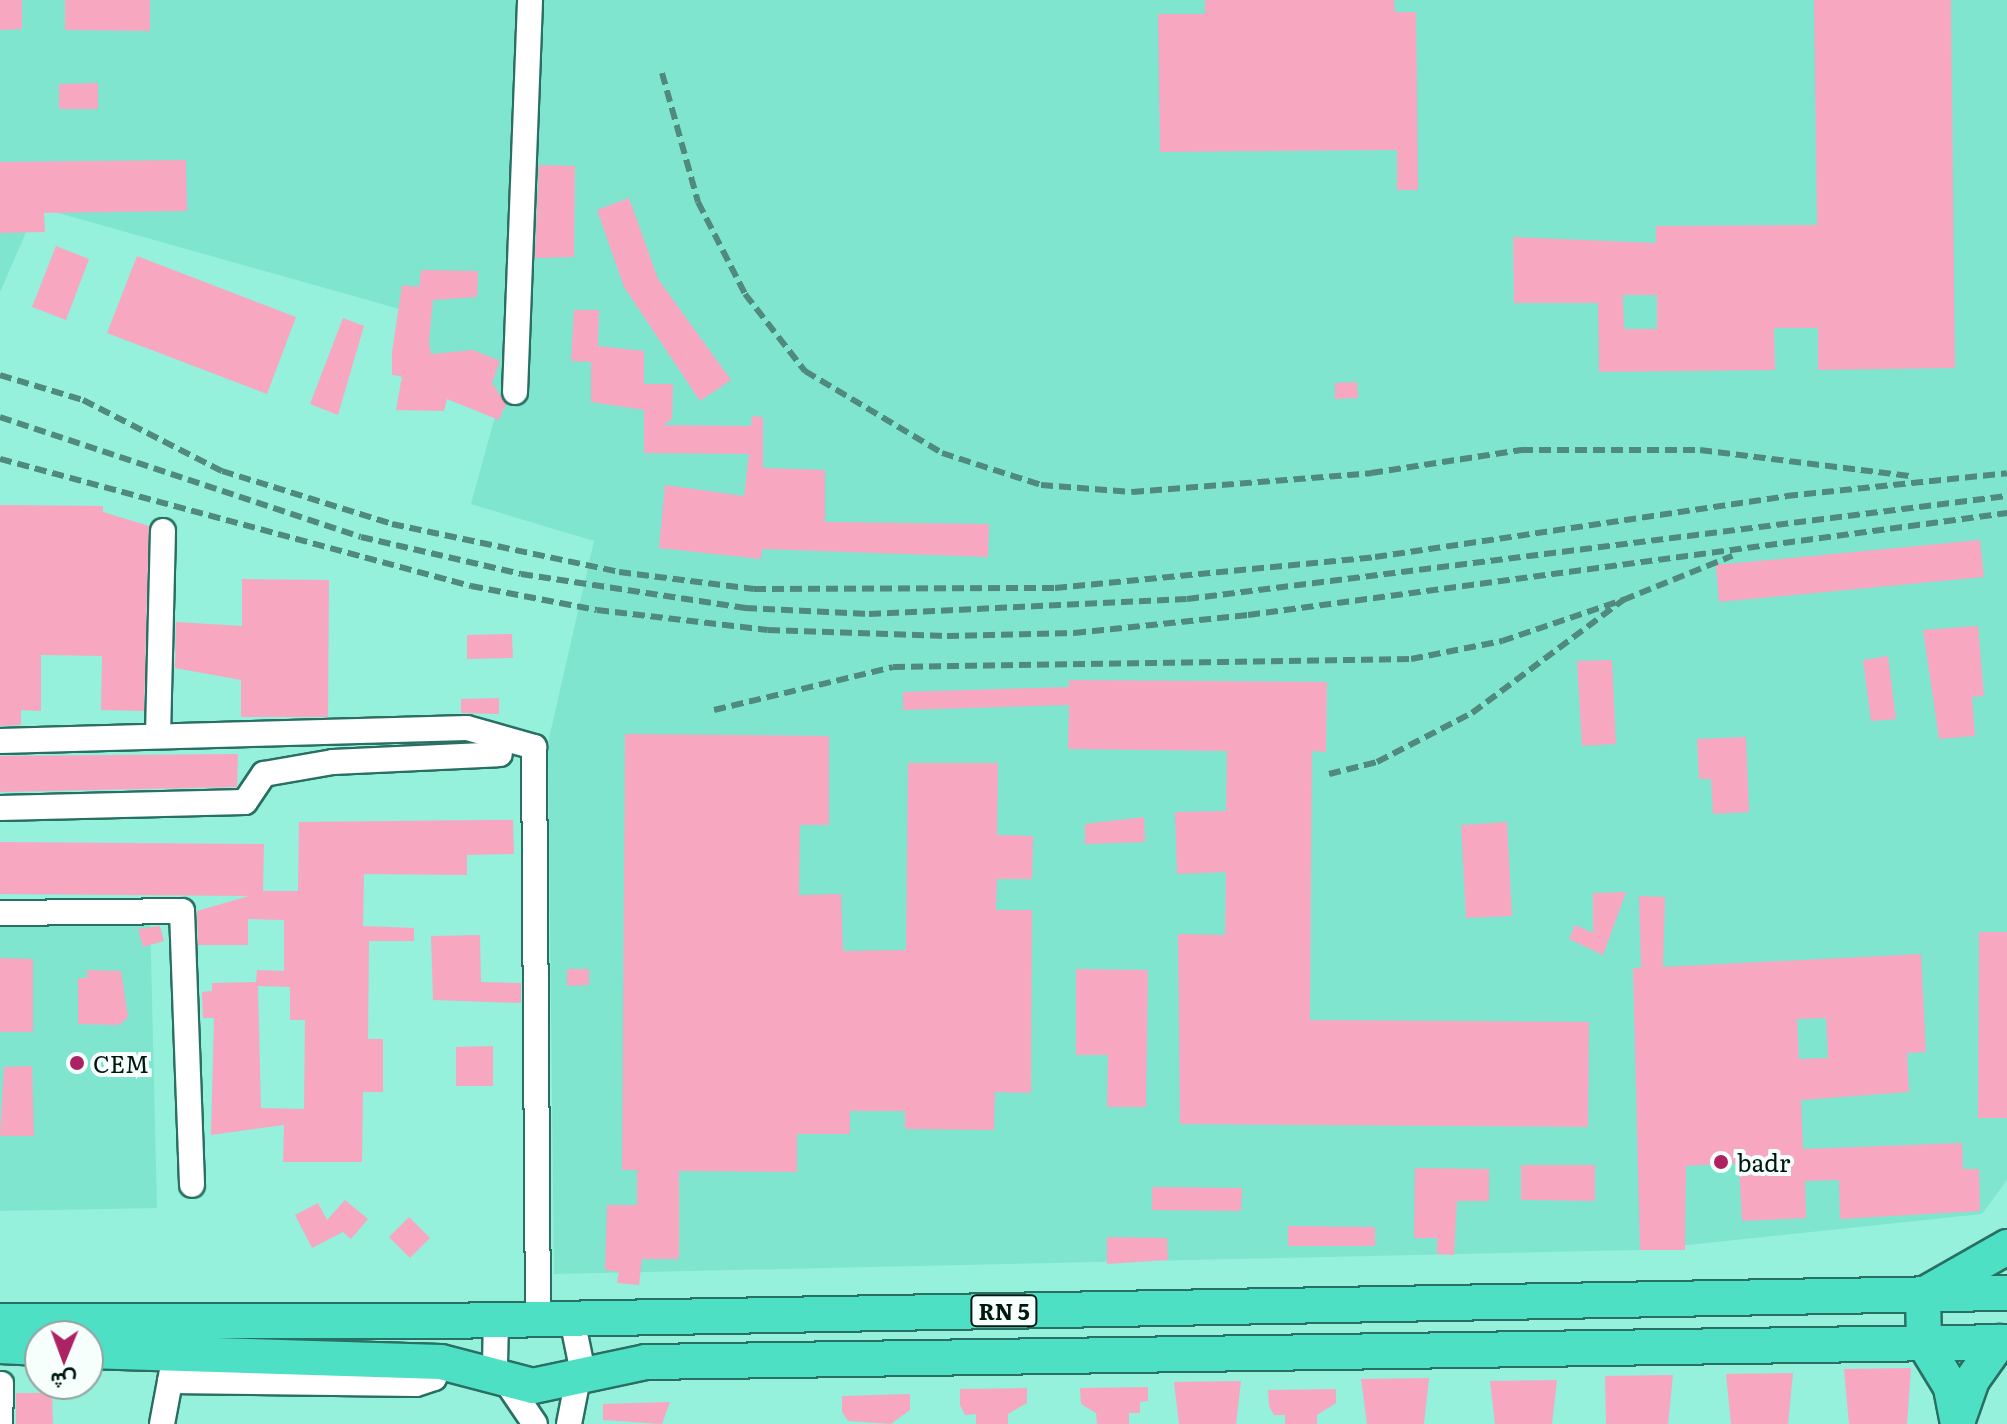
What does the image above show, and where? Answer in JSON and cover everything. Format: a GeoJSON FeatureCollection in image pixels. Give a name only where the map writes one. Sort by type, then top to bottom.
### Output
{"type":"FeatureCollection","features":[{"type":"Feature","properties":{"kind":"highway"},"geometry":{"type":"LineString","coordinates":[[1958,1422],[1951,1387],[1924,1343],[1923,1295],[2007,1247]]}},
{"type":"Feature","properties":{"kind":"highway","name":"RN 5"},"geometry":{"type":"LineString","coordinates":[[0,1321],[175,1353],[443,1321],[2007,1293]]}},
{"type":"Feature","properties":{"kind":"highway"},"geometry":{"type":"LineString","coordinates":[[441,1362],[443,1321]]}},
{"type":"Feature","properties":{"kind":"highway","name":"RN 5"},"geometry":{"type":"LineString","coordinates":[[104,1351],[441,1362],[533,1386],[646,1362],[2003,1342]]}},
{"type":"Feature","properties":{"kind":"highway"},"geometry":{"type":"LineString","coordinates":[[1958,1422],[1972,1380],[2003,1342]]}},
{"type":"Feature","properties":{"kind":"highway"},"geometry":{"type":"LineString","coordinates":[[0,1346],[24,1347]]}},
{"type":"Feature","properties":{"kind":"street"},"geometry":{"type":"LineString","coordinates":[[515,392],[530,0]]}},
{"type":"Feature","properties":{"kind":"street"},"geometry":{"type":"LineString","coordinates":[[158,735],[163,531]]}},
{"type":"Feature","properties":{"kind":"street"},"geometry":{"type":"LineString","coordinates":[[0,741],[467,728],[534,747],[538,1319]]}},
{"type":"Feature","properties":{"kind":"street"},"geometry":{"type":"LineString","coordinates":[[0,808],[245,802],[264,774],[333,762],[500,754]]}},
{"type":"Feature","properties":{"kind":"street"},"geometry":{"type":"LineString","coordinates":[[0,913],[182,911],[192,1185]]}},
{"type":"Feature","properties":{"kind":"street"},"geometry":{"type":"LineString","coordinates":[[569,1424],[579,1374],[572,1319]]}},
{"type":"Feature","properties":{"kind":"street"},"geometry":{"type":"LineString","coordinates":[[496,1320],[492,1356],[504,1380],[535,1424]]}},
{"type":"Feature","properties":{"kind":"street"},"geometry":{"type":"LineString","coordinates":[[162,1424],[175,1353]]}},
{"type":"Feature","properties":{"kind":"street"},"geometry":{"type":"LineString","coordinates":[[0,1422],[1,1384]]}},
{"type":"Feature","properties":{"kind":"shaded area"},"geometry":{"type":"Polygon","coordinates":[[[0,0],[2007,0],[2007,1180],[1982,1214],[1640,1250],[554,1274],[548,743],[594,541],[471,504],[497,409],[396,375],[403,310],[37,207],[0,292],[0,0]]]}},
{"type":"Feature","properties":{"kind":"shaded area","name":"CEM"},"geometry":{"type":"Polygon","coordinates":[[[150,915],[157,1208],[0,1211],[0,918],[150,915]]]}},
{"type":"Feature","properties":{"kind":"building"},"geometry":{"type":"Polygon","coordinates":[[[0,0],[22,0],[22,29],[0,30],[0,0]]]}},
{"type":"Feature","properties":{"kind":"building"},"geometry":{"type":"Polygon","coordinates":[[[65,0],[150,0],[150,31],[65,30],[65,0]]]}},
{"type":"Feature","properties":{"kind":"building"},"geometry":{"type":"Polygon","coordinates":[[[1205,0],[1394,0],[1395,12],[1416,12],[1418,190],[1397,190],[1397,150],[1160,152],[1158,14],[1205,14],[1205,0]]]}},
{"type":"Feature","properties":{"kind":"building"},"geometry":{"type":"Polygon","coordinates":[[[1814,0],[1951,0],[1955,368],[1818,370],[1818,328],[1774,328],[1775,370],[1599,372],[1598,303],[1514,303],[1513,237],[1656,243],[1656,226],[1817,225],[1814,0]],[[1623,295],[1624,329],[1657,329],[1657,295],[1623,295]]]}},
{"type":"Feature","properties":{"kind":"building"},"geometry":{"type":"Polygon","coordinates":[[[98,83],[98,109],[59,109],[59,84],[98,83]]]}},
{"type":"Feature","properties":{"kind":"building"},"geometry":{"type":"Polygon","coordinates":[[[186,160],[187,211],[44,213],[45,232],[0,233],[0,162],[186,160]]]}},
{"type":"Feature","properties":{"kind":"building"},"geometry":{"type":"Polygon","coordinates":[[[539,165],[575,166],[574,257],[535,258],[539,165]]]}},
{"type":"Feature","properties":{"kind":"building"},"geometry":{"type":"Polygon","coordinates":[[[629,198],[658,279],[731,380],[700,401],[624,287],[597,210],[629,198]]]}},
{"type":"Feature","properties":{"kind":"building"},"geometry":{"type":"Polygon","coordinates":[[[56,246],[89,259],[66,320],[32,307],[56,246]]]}},
{"type":"Feature","properties":{"kind":"building"},"geometry":{"type":"Polygon","coordinates":[[[137,256],[296,317],[267,394],[107,333],[137,256]]]}},
{"type":"Feature","properties":{"kind":"building"},"geometry":{"type":"Polygon","coordinates":[[[421,270],[478,271],[477,297],[433,300],[429,341],[431,354],[473,350],[500,361],[492,383],[506,404],[499,420],[447,399],[444,411],[396,410],[402,376],[392,375],[392,352],[402,285],[419,287],[421,270]]]}},
{"type":"Feature","properties":{"kind":"building"},"geometry":{"type":"Polygon","coordinates":[[[574,310],[599,310],[598,346],[644,351],[644,384],[673,384],[672,419],[663,425],[751,426],[752,416],[763,417],[763,468],[825,470],[825,522],[989,524],[988,557],[762,549],[761,559],[659,548],[665,485],[744,496],[749,454],[644,453],[644,410],[591,402],[591,362],[571,361],[574,310]]]}},
{"type":"Feature","properties":{"kind":"building"},"geometry":{"type":"Polygon","coordinates":[[[343,318],[364,326],[338,415],[310,404],[343,318]]]}},
{"type":"Feature","properties":{"kind":"building"},"geometry":{"type":"Polygon","coordinates":[[[1357,382],[1358,398],[1335,399],[1335,383],[1357,382]]]}},
{"type":"Feature","properties":{"kind":"building"},"geometry":{"type":"Polygon","coordinates":[[[0,505],[103,506],[103,512],[149,526],[144,711],[101,710],[102,656],[41,655],[41,711],[21,710],[21,725],[0,726],[0,505]]]}},
{"type":"Feature","properties":{"kind":"building"},"geometry":{"type":"Polygon","coordinates":[[[1980,540],[1984,577],[1719,602],[1716,565],[1980,540]]]}},
{"type":"Feature","properties":{"kind":"building"},"geometry":{"type":"Polygon","coordinates":[[[242,579],[329,580],[328,717],[241,717],[241,680],[175,668],[176,622],[242,626],[242,579]]]}},
{"type":"Feature","properties":{"kind":"building"},"geometry":{"type":"Polygon","coordinates":[[[1978,626],[1984,696],[1972,697],[1975,736],[1939,739],[1923,630],[1978,626]]]}},
{"type":"Feature","properties":{"kind":"building"},"geometry":{"type":"Polygon","coordinates":[[[512,634],[513,658],[467,659],[467,635],[512,634]]]}},
{"type":"Feature","properties":{"kind":"building"},"geometry":{"type":"Polygon","coordinates":[[[1888,656],[1896,719],[1871,721],[1863,660],[1888,656]]]}},
{"type":"Feature","properties":{"kind":"building"},"geometry":{"type":"Polygon","coordinates":[[[1612,660],[1616,744],[1582,746],[1577,661],[1612,660]]]}},
{"type":"Feature","properties":{"kind":"building"},"geometry":{"type":"Polygon","coordinates":[[[1069,680],[1327,682],[1326,752],[1312,751],[1310,1020],[1589,1022],[1588,1127],[1180,1124],[1178,934],[1225,935],[1226,872],[1177,874],[1175,812],[1226,811],[1227,751],[1068,749],[1069,705],[903,710],[903,692],[1069,687],[1069,680]]]}},
{"type":"Feature","properties":{"kind":"building"},"geometry":{"type":"Polygon","coordinates":[[[499,698],[499,714],[461,713],[461,699],[499,698]]]}},
{"type":"Feature","properties":{"kind":"building"},"geometry":{"type":"Polygon","coordinates":[[[625,734],[829,736],[829,825],[800,825],[799,895],[841,894],[843,951],[906,950],[908,763],[998,763],[997,835],[1033,836],[1032,879],[997,879],[996,910],[1032,910],[1031,1093],[995,1092],[994,1130],[905,1129],[905,1111],[850,1111],[850,1134],[797,1134],[797,1172],[679,1171],[679,1259],[642,1259],[639,1285],[617,1283],[619,1272],[605,1270],[607,1205],[637,1205],[637,1170],[622,1170],[625,734]]]}},
{"type":"Feature","properties":{"kind":"building"},"geometry":{"type":"Polygon","coordinates":[[[1746,737],[1749,812],[1713,814],[1711,779],[1699,779],[1697,739],[1746,737]]]}},
{"type":"Feature","properties":{"kind":"building"},"geometry":{"type":"Polygon","coordinates":[[[238,754],[237,787],[0,792],[0,756],[238,754]]]}},
{"type":"Feature","properties":{"kind":"building"},"geometry":{"type":"Polygon","coordinates":[[[1144,817],[1145,842],[1085,844],[1085,824],[1144,817]]]}},
{"type":"Feature","properties":{"kind":"building"},"geometry":{"type":"Polygon","coordinates":[[[513,820],[514,854],[467,855],[467,875],[364,874],[363,926],[414,928],[414,941],[369,941],[368,1039],[383,1039],[383,1092],[363,1092],[362,1162],[283,1162],[284,1125],[211,1135],[214,1018],[203,1018],[202,992],[212,991],[212,983],[256,982],[257,970],[284,971],[284,920],[248,919],[248,945],[198,945],[197,911],[249,896],[0,894],[0,842],[264,844],[263,891],[298,891],[299,822],[513,820]],[[258,986],[261,1108],[304,1109],[305,1020],[290,1020],[290,987],[258,986]]]}},
{"type":"Feature","properties":{"kind":"building"},"geometry":{"type":"Polygon","coordinates":[[[1507,822],[1512,916],[1466,918],[1461,825],[1507,822]]]}},
{"type":"Feature","properties":{"kind":"building"},"geometry":{"type":"Polygon","coordinates":[[[1626,892],[1603,955],[1569,939],[1575,925],[1593,933],[1593,893],[1626,892]]]}},
{"type":"Feature","properties":{"kind":"building"},"geometry":{"type":"Polygon","coordinates":[[[1639,896],[1665,897],[1663,967],[1921,954],[1926,1052],[1907,1053],[1909,1092],[1801,1100],[1803,1149],[1962,1143],[1963,1169],[1979,1169],[1980,1211],[1840,1219],[1839,1180],[1805,1181],[1806,1218],[1742,1221],[1739,1163],[1686,1166],[1685,1250],[1640,1250],[1633,968],[1641,968],[1639,896]],[[1826,1018],[1797,1019],[1799,1059],[1828,1058],[1826,1018]]]}},
{"type":"Feature","properties":{"kind":"building"},"geometry":{"type":"Polygon","coordinates":[[[160,926],[164,941],[143,947],[138,929],[160,926]]]}},
{"type":"Feature","properties":{"kind":"building"},"geometry":{"type":"Polygon","coordinates":[[[1979,932],[2007,932],[2007,1118],[1978,1118],[1979,932]]]}},
{"type":"Feature","properties":{"kind":"building"},"geometry":{"type":"Polygon","coordinates":[[[480,935],[481,982],[521,983],[521,1003],[433,1000],[431,936],[480,935]]]}},
{"type":"Feature","properties":{"kind":"building"},"geometry":{"type":"Polygon","coordinates":[[[0,958],[33,959],[33,1032],[0,1032],[0,958]]]}},
{"type":"Feature","properties":{"kind":"building"},"geometry":{"type":"Polygon","coordinates":[[[567,969],[589,969],[589,985],[567,986],[567,969]]]}},
{"type":"Feature","properties":{"kind":"building"},"geometry":{"type":"Polygon","coordinates":[[[1076,969],[1148,970],[1146,1107],[1107,1107],[1108,1055],[1076,1055],[1076,969]]]}},
{"type":"Feature","properties":{"kind":"building"},"geometry":{"type":"Polygon","coordinates":[[[87,970],[121,971],[128,1017],[120,1025],[78,1024],[78,978],[87,978],[87,970]]]}},
{"type":"Feature","properties":{"kind":"building"},"geometry":{"type":"Polygon","coordinates":[[[493,1046],[493,1086],[456,1086],[456,1047],[493,1046]]]}},
{"type":"Feature","properties":{"kind":"building"},"geometry":{"type":"Polygon","coordinates":[[[32,1066],[34,1136],[0,1136],[4,1067],[32,1066]]]}},
{"type":"Feature","properties":{"kind":"building"},"geometry":{"type":"Polygon","coordinates":[[[1521,1165],[1595,1165],[1595,1201],[1521,1200],[1521,1165]]]}},
{"type":"Feature","properties":{"kind":"building"},"geometry":{"type":"Polygon","coordinates":[[[1415,1168],[1489,1169],[1489,1201],[1457,1201],[1454,1255],[1437,1254],[1437,1238],[1414,1238],[1415,1168]]]}},
{"type":"Feature","properties":{"kind":"building"},"geometry":{"type":"Polygon","coordinates":[[[1152,1187],[1242,1188],[1241,1211],[1152,1210],[1152,1187]]]}},
{"type":"Feature","properties":{"kind":"building"},"geometry":{"type":"Polygon","coordinates":[[[345,1200],[368,1219],[351,1239],[343,1232],[312,1248],[295,1215],[318,1203],[327,1220],[345,1200]]]}},
{"type":"Feature","properties":{"kind":"building"},"geometry":{"type":"Polygon","coordinates":[[[409,1217],[430,1238],[410,1258],[389,1237],[409,1217]]]}},
{"type":"Feature","properties":{"kind":"building"},"geometry":{"type":"Polygon","coordinates":[[[1288,1226],[1375,1227],[1375,1246],[1288,1246],[1288,1226]]]}},
{"type":"Feature","properties":{"kind":"building"},"geometry":{"type":"Polygon","coordinates":[[[1107,1237],[1167,1238],[1168,1260],[1107,1264],[1107,1237]]]}},
{"type":"Feature","properties":{"kind":"building"},"geometry":{"type":"Polygon","coordinates":[[[1911,1368],[1907,1424],[1849,1424],[1844,1369],[1911,1368]]]}},
{"type":"Feature","properties":{"kind":"building"},"geometry":{"type":"Polygon","coordinates":[[[1793,1373],[1788,1424],[1731,1424],[1726,1374],[1793,1373]]]}},
{"type":"Feature","properties":{"kind":"building"},"geometry":{"type":"Polygon","coordinates":[[[1673,1375],[1668,1424],[1606,1424],[1605,1376],[1673,1375]]]}},
{"type":"Feature","properties":{"kind":"building"},"geometry":{"type":"Polygon","coordinates":[[[1429,1378],[1424,1424],[1367,1424],[1361,1379],[1429,1378]]]}},
{"type":"Feature","properties":{"kind":"building"},"geometry":{"type":"Polygon","coordinates":[[[1557,1380],[1552,1424],[1495,1424],[1490,1381],[1557,1380]]]}},
{"type":"Feature","properties":{"kind":"building"},"geometry":{"type":"Polygon","coordinates":[[[1241,1381],[1236,1424],[1179,1424],[1174,1382],[1241,1381]]]}},
{"type":"Feature","properties":{"kind":"building"},"geometry":{"type":"Polygon","coordinates":[[[1148,1387],[1148,1401],[1140,1402],[1140,1413],[1129,1413],[1129,1424],[1097,1424],[1096,1413],[1081,1404],[1080,1388],[1148,1387]]]}},
{"type":"Feature","properties":{"kind":"building"},"geometry":{"type":"Polygon","coordinates":[[[1027,1388],[1027,1403],[1008,1414],[1008,1424],[976,1424],[976,1414],[965,1415],[960,1405],[960,1389],[1027,1388]]]}},
{"type":"Feature","properties":{"kind":"building"},"geometry":{"type":"Polygon","coordinates":[[[1336,1389],[1336,1403],[1317,1415],[1317,1424],[1285,1424],[1285,1415],[1274,1415],[1269,1406],[1268,1390],[1336,1389]]]}},
{"type":"Feature","properties":{"kind":"building"},"geometry":{"type":"Polygon","coordinates":[[[16,1393],[24,1393],[24,1400],[52,1400],[53,1424],[16,1424],[16,1393]]]}},
{"type":"Feature","properties":{"kind":"building"},"geometry":{"type":"Polygon","coordinates":[[[910,1394],[910,1410],[891,1424],[848,1421],[842,1412],[842,1396],[910,1394]]]}},
{"type":"Feature","properties":{"kind":"building"},"geometry":{"type":"Polygon","coordinates":[[[670,1402],[662,1424],[603,1420],[603,1404],[670,1402]]]}},
{"type":"Feature","properties":{"kind":"railway"},"geometry":{"type":"LineString","coordinates":[[662,73],[698,202],[745,294],[805,371],[942,453],[1041,485],[1132,492],[1371,473],[1521,450],[1700,450],[1909,476]]}},
{"type":"Feature","properties":{"kind":"railway"},"geometry":{"type":"LineString","coordinates":[[0,375],[83,400],[222,471],[392,524],[619,572],[754,589],[1055,588],[1375,557],[1786,496],[2007,473]]}},
{"type":"Feature","properties":{"kind":"railway"},"geometry":{"type":"LineString","coordinates":[[0,417],[361,537],[521,574],[745,608],[869,614],[1187,599],[2007,496]]}},
{"type":"Feature","properties":{"kind":"railway"},"geometry":{"type":"LineString","coordinates":[[0,459],[471,586],[597,610],[768,630],[947,636],[1074,633],[1248,615],[2007,513]]}},
{"type":"Feature","properties":{"kind":"railway"},"geometry":{"type":"LineString","coordinates":[[1329,774],[1377,762],[1472,713],[1623,600],[1732,556]]}},
{"type":"Feature","properties":{"kind":"railway"},"geometry":{"type":"LineString","coordinates":[[714,710],[893,667],[1411,659],[1502,641],[1623,600]]}},
{"type":"Feature","properties":{"kind":"place","name":"CEM"},"geometry":{"type":"Point","coordinates":[77,1063]}},
{"type":"Feature","properties":{"kind":"place","name":"badr"},"geometry":{"type":"Point","coordinates":[1721,1162]}}]}
